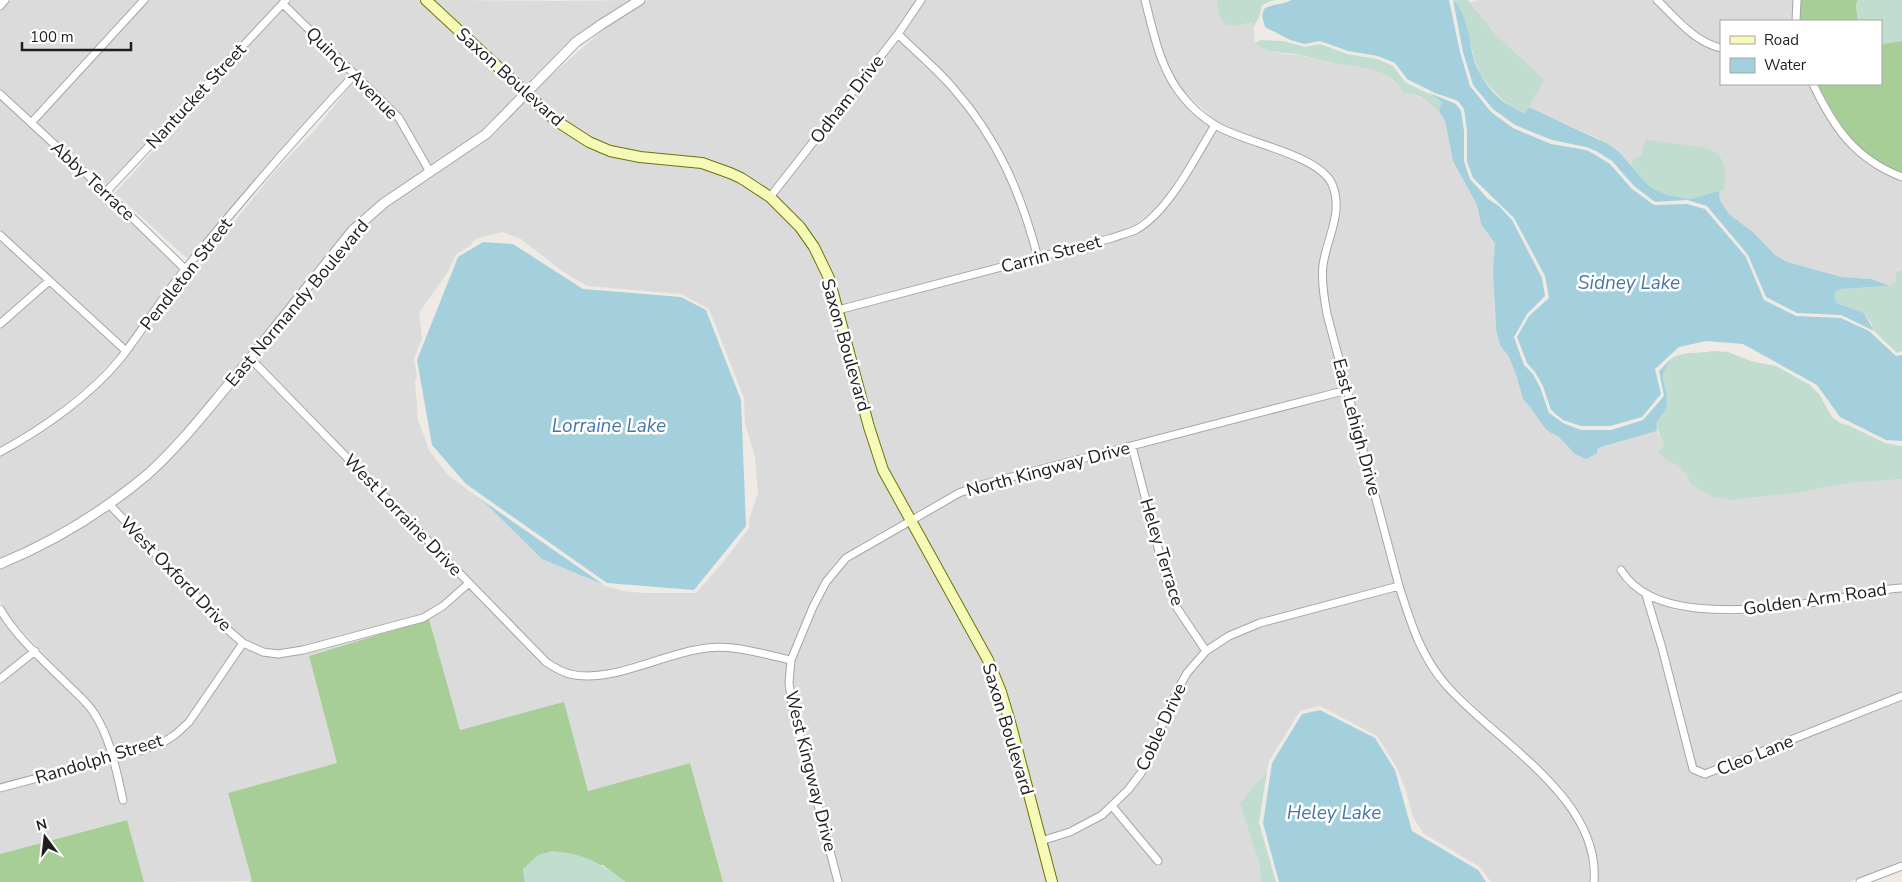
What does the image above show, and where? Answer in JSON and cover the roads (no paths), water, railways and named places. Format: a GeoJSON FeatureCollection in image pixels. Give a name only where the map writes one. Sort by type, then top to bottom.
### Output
{"type":"FeatureCollection","features":[{"type":"Feature","properties":{"kind":"main road","name":"Saxon Boulevard"},"geometry":{"type":"LineString","coordinates":[[426,0],[554,120],[589,142],[610,151],[640,157],[704,164],[741,178],[770,197],[800,227],[814,247],[829,278],[883,470],[988,660],[1003,700],[1052,882]]}},
{"type":"Feature","properties":{"kind":"street"},"geometry":{"type":"LineString","coordinates":[[0,6],[6,0]]}},
{"type":"Feature","properties":{"kind":"street"},"geometry":{"type":"LineString","coordinates":[[31,123],[144,0]]}},
{"type":"Feature","properties":{"kind":"street","name":"East Normandy Boulevard"},"geometry":{"type":"LineString","coordinates":[[0,564],[54,538],[109,504],[148,473],[184,438],[352,231],[384,203],[413,182],[486,134],[576,42],[640,0]]}},
{"type":"Feature","properties":{"kind":"street","name":"Odham Drive"},"geometry":{"type":"LineString","coordinates":[[770,197],[898,34],[921,0]]}},
{"type":"Feature","properties":{"kind":"street","name":"East Lehigh Drive"},"geometry":{"type":"LineString","coordinates":[[1145,0],[1158,51],[1170,78],[1184,98],[1215,125],[1233,134],[1304,161],[1321,170],[1331,182],[1336,196],[1337,210],[1326,249],[1323,268],[1323,291],[1327,314],[1399,586],[1412,626],[1426,658],[1446,685],[1558,789],[1574,812],[1591,846],[1594,882]]}},
{"type":"Feature","properties":{"kind":"street"},"geometry":{"type":"LineString","coordinates":[[1657,0],[1697,38],[1720,48]]}},
{"type":"Feature","properties":{"kind":"street"},"geometry":{"type":"LineString","coordinates":[[1796,20],[1797,0]]}},
{"type":"Feature","properties":{"kind":"street","name":"Quincy Avenue"},"geometry":{"type":"LineString","coordinates":[[285,2],[354,75],[399,118],[430,172]]}},
{"type":"Feature","properties":{"kind":"street","name":"Nantucket Street"},"geometry":{"type":"LineString","coordinates":[[106,192],[285,2]]}},
{"type":"Feature","properties":{"kind":"street"},"geometry":{"type":"LineString","coordinates":[[898,34],[953,88],[989,135],[1014,181],[1028,220],[1038,258]]}},
{"type":"Feature","properties":{"kind":"street","name":"Pendleton Street"},"geometry":{"type":"LineString","coordinates":[[0,452],[46,425],[94,386],[126,351],[185,269],[302,132],[354,75]]}},
{"type":"Feature","properties":{"kind":"street"},"geometry":{"type":"LineString","coordinates":[[1814,85],[1838,129],[1852,146],[1870,162],[1902,177]]}},
{"type":"Feature","properties":{"kind":"street","name":"Abby Terrace"},"geometry":{"type":"LineString","coordinates":[[0,94],[106,192],[185,269]]}},
{"type":"Feature","properties":{"kind":"street","name":"Carrin Street"},"geometry":{"type":"LineString","coordinates":[[838,310],[1112,238],[1137,229],[1150,220],[1166,204],[1215,125]]}},
{"type":"Feature","properties":{"kind":"street"},"geometry":{"type":"LineString","coordinates":[[0,235],[126,351]]}},
{"type":"Feature","properties":{"kind":"street"},"geometry":{"type":"LineString","coordinates":[[0,324],[49,280]]}},
{"type":"Feature","properties":{"kind":"street","name":"West Lorraine Drive"},"geometry":{"type":"LineString","coordinates":[[250,358],[546,662],[558,669],[578,675],[602,675],[700,648],[720,647],[746,650],[791,660]]}},
{"type":"Feature","properties":{"kind":"street","name":"North Kingway Drive"},"geometry":{"type":"LineString","coordinates":[[791,660],[826,582],[846,558],[959,493],[982,485],[1347,390]]}},
{"type":"Feature","properties":{"kind":"street","name":"Heley Terrace"},"geometry":{"type":"LineString","coordinates":[[1132,446],[1169,586],[1177,608],[1206,651]]}},
{"type":"Feature","properties":{"kind":"street","name":"West Oxford Drive"},"geometry":{"type":"LineString","coordinates":[[109,504],[228,630],[243,643],[263,652],[278,654],[303,650],[423,618],[443,606],[469,583]]}},
{"type":"Feature","properties":{"kind":"street","name":"Golden Arm Road"},"geometry":{"type":"LineString","coordinates":[[1621,570],[1628,581],[1646,595],[1675,606],[1723,610],[1766,609],[1902,588]]}},
{"type":"Feature","properties":{"kind":"street","name":"Coble Drive"},"geometry":{"type":"LineString","coordinates":[[1041,841],[1070,832],[1102,816],[1128,790],[1141,773],[1178,689],[1187,673],[1206,651],[1230,636],[1260,623],[1399,586]]}},
{"type":"Feature","properties":{"kind":"street","name":"Cleo Lane"},"geometry":{"type":"LineString","coordinates":[[1646,595],[1662,648],[1693,769],[1705,774],[1902,696]]}},
{"type":"Feature","properties":{"kind":"street"},"geometry":{"type":"LineString","coordinates":[[0,609],[7,621],[93,712],[104,731],[113,758],[123,800]]}},
{"type":"Feature","properties":{"kind":"street","name":"Randolph Street"},"geometry":{"type":"LineString","coordinates":[[0,788],[142,750],[164,742],[189,722],[243,643]]}},
{"type":"Feature","properties":{"kind":"street"},"geometry":{"type":"LineString","coordinates":[[0,679],[35,651]]}},
{"type":"Feature","properties":{"kind":"street","name":"West Kingway Drive"},"geometry":{"type":"LineString","coordinates":[[791,660],[789,683],[792,704],[838,882]]}},
{"type":"Feature","properties":{"kind":"street"},"geometry":{"type":"LineString","coordinates":[[1112,806],[1158,862]]}},
{"type":"Feature","properties":{"kind":"street"},"geometry":{"type":"LineString","coordinates":[[1860,882],[1902,866]]}},
{"type":"Feature","properties":{"kind":"water","name":"Sidney Lake"},"geometry":{"type":"Polygon","coordinates":[[[1291,0],[1449,0],[1460,52],[1470,86],[1491,112],[1513,128],[1551,144],[1586,150],[1594,154],[1610,164],[1632,189],[1654,205],[1687,204],[1705,209],[1746,257],[1764,300],[1796,316],[1841,318],[1869,331],[1896,356],[1902,355],[1902,441],[1886,440],[1840,417],[1817,385],[1743,344],[1706,341],[1679,347],[1655,369],[1661,394],[1642,417],[1610,426],[1581,426],[1563,420],[1551,410],[1543,386],[1527,363],[1517,337],[1529,316],[1549,298],[1545,276],[1514,218],[1473,178],[1467,162],[1467,131],[1464,109],[1458,101],[1435,93],[1407,79],[1395,63],[1378,56],[1348,51],[1320,41],[1304,44],[1290,40],[1265,27],[1262,16],[1264,9],[1291,0]]]}},
{"type":"Feature","properties":{"kind":"water"},"geometry":{"type":"Polygon","coordinates":[[[1453,0],[1463,16],[1479,72],[1492,91],[1504,102],[1525,113],[1529,107],[1608,144],[1620,153],[1650,187],[1667,195],[1690,199],[1719,191],[1720,200],[1729,214],[1754,233],[1774,254],[1787,262],[1842,277],[1872,279],[1890,286],[1842,289],[1834,295],[1837,303],[1864,313],[1874,331],[1841,315],[1797,313],[1766,297],[1748,255],[1707,206],[1687,200],[1655,202],[1634,186],[1612,161],[1596,151],[1552,140],[1515,125],[1493,109],[1473,85],[1463,52],[1453,0]]]}},
{"type":"Feature","properties":{"kind":"water"},"geometry":{"type":"Polygon","coordinates":[[[1427,92],[1456,104],[1461,111],[1464,131],[1464,161],[1470,179],[1488,199],[1499,206],[1512,220],[1542,278],[1545,296],[1527,314],[1514,337],[1524,365],[1533,374],[1540,387],[1549,413],[1563,423],[1581,430],[1611,430],[1643,420],[1664,396],[1659,371],[1670,360],[1663,376],[1667,405],[1656,423],[1657,431],[1601,447],[1597,449],[1597,453],[1586,459],[1575,454],[1558,436],[1549,432],[1523,399],[1517,377],[1509,357],[1500,345],[1496,329],[1493,271],[1495,244],[1481,224],[1477,205],[1453,161],[1445,121],[1439,111],[1442,103],[1427,92]]]}},
{"type":"Feature","properties":{"kind":"water","name":"Lorraine Lake"},"geometry":{"type":"Polygon","coordinates":[[[483,242],[513,244],[583,289],[681,297],[706,310],[741,400],[746,526],[694,590],[607,583],[466,484],[432,445],[417,360],[458,257],[483,242]]]}},
{"type":"Feature","properties":{"kind":"water"},"geometry":{"type":"Polygon","coordinates":[[[469,491],[604,585],[542,559],[485,503],[469,491]]]}},
{"type":"Feature","properties":{"kind":"water","name":"Heley Lake"},"geometry":{"type":"Polygon","coordinates":[[[1320,710],[1375,738],[1395,770],[1412,831],[1478,870],[1486,882],[1279,882],[1263,823],[1272,763],[1302,714],[1320,710]]]}}]}
